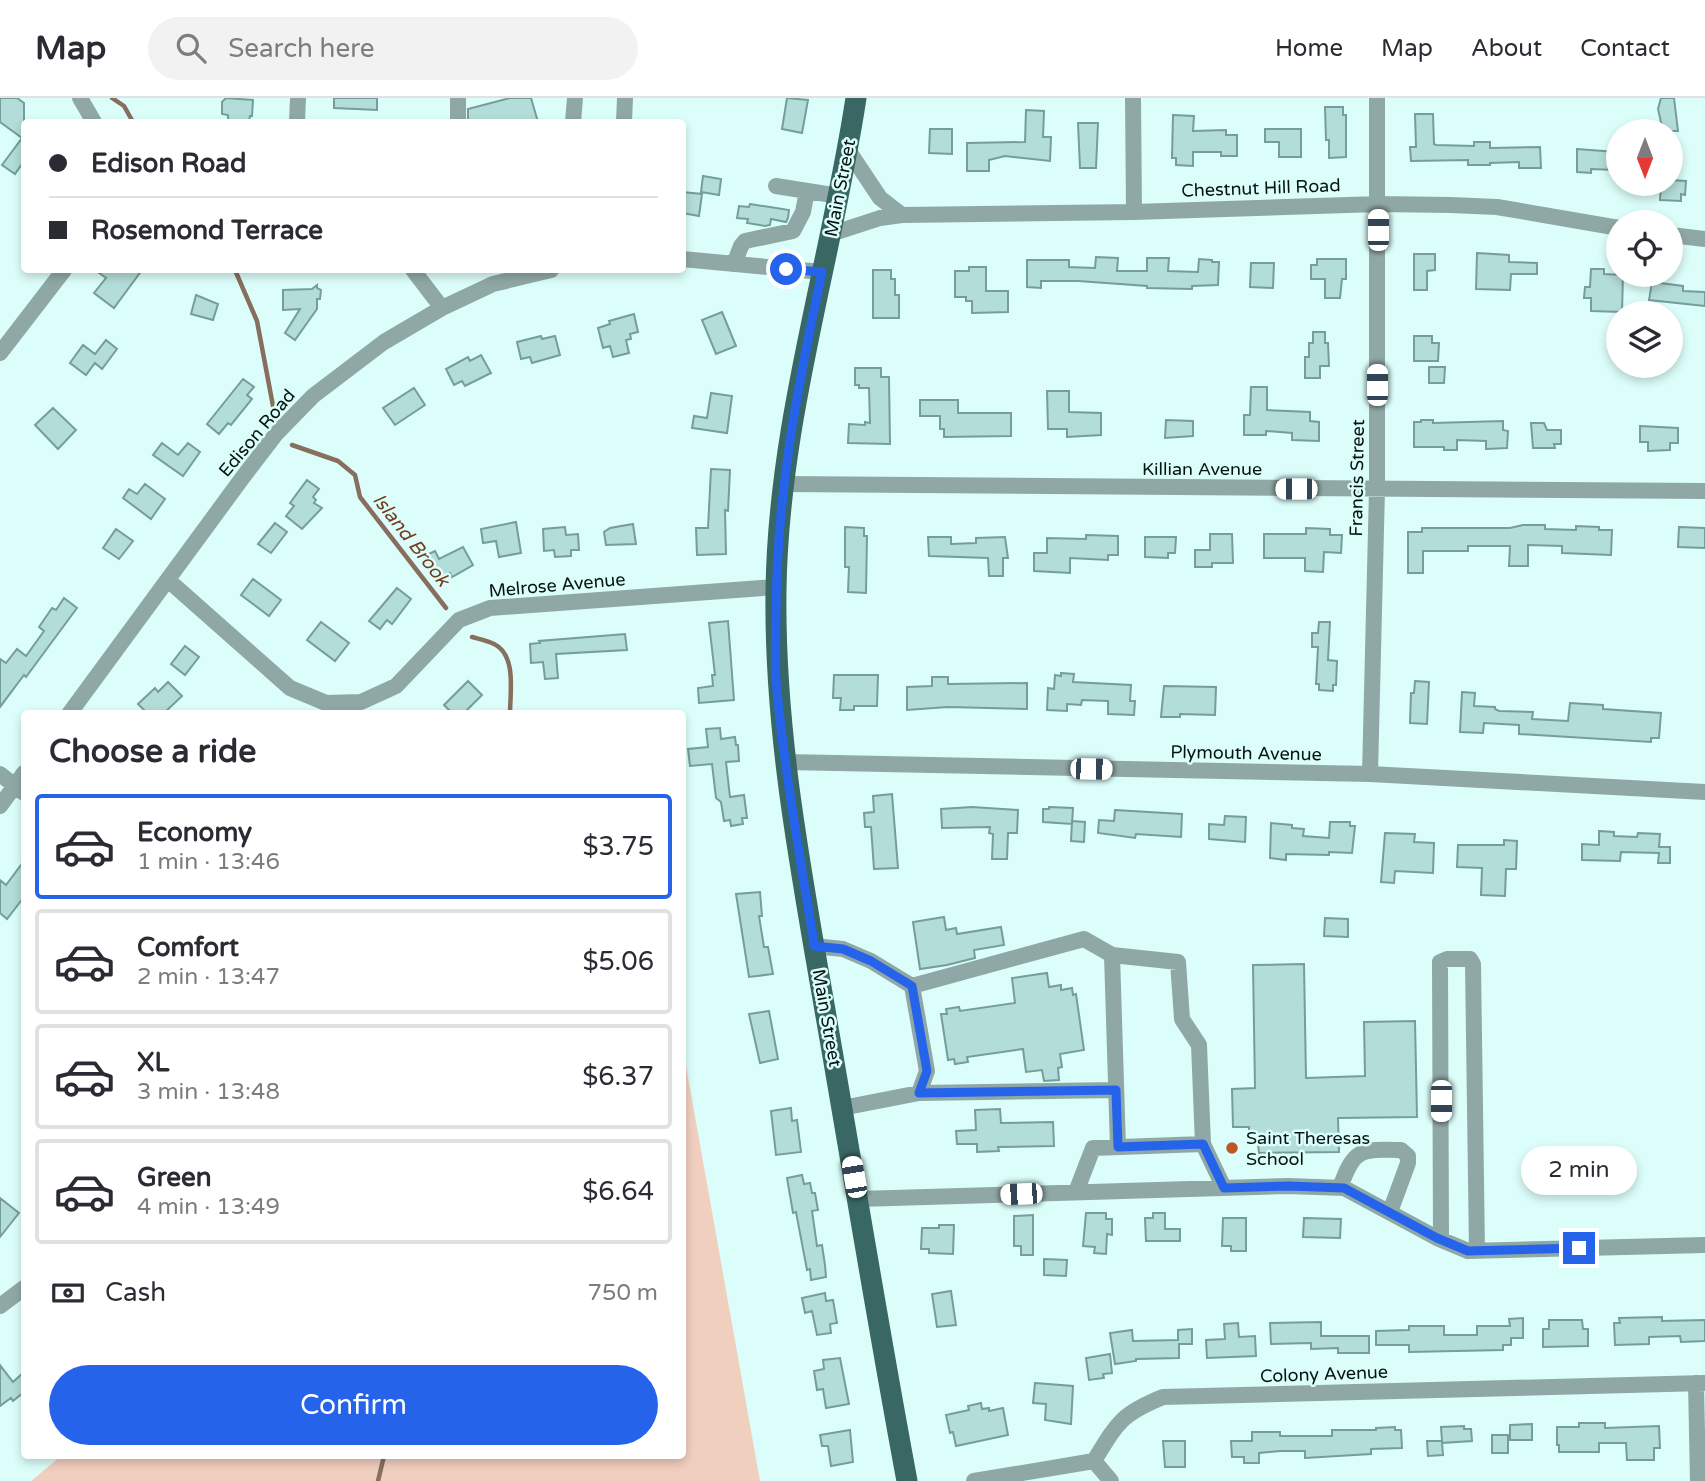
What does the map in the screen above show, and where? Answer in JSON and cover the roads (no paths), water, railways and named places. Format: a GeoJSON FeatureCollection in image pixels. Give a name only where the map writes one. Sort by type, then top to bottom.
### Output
{"type":"FeatureCollection","features":[{"type":"Feature","properties":{"kind":"main road","name":"Main Street"},"geometry":{"type":"LineString","coordinates":[[856,98],[839,197],[797,385],[782,484],[776,587],[776,678],[814,946],[907,1481]]}},
{"type":"Feature","properties":{"kind":"street"},"geometry":{"type":"LineString","coordinates":[[80,98],[92,119]]}},
{"type":"Feature","properties":{"kind":"street"},"geometry":{"type":"LineString","coordinates":[[297,119],[298,98]]}},
{"type":"Feature","properties":{"kind":"street"},"geometry":{"type":"LineString","coordinates":[[458,98],[458,119]]}},
{"type":"Feature","properties":{"kind":"street"},"geometry":{"type":"LineString","coordinates":[[573,119],[575,98]]}},
{"type":"Feature","properties":{"kind":"street"},"geometry":{"type":"LineString","coordinates":[[624,119],[625,98]]}},
{"type":"Feature","properties":{"kind":"street"},"geometry":{"type":"LineString","coordinates":[[1133,98],[1133,212]]}},
{"type":"Feature","properties":{"kind":"street","name":"Francis Street"},"geometry":{"type":"LineString","coordinates":[[1370,774],[1377,489],[1377,98]]}},
{"type":"Feature","properties":{"kind":"street"},"geometry":{"type":"LineString","coordinates":[[848,150],[880,198],[902,215]]}},
{"type":"Feature","properties":{"kind":"street"},"geometry":{"type":"LineString","coordinates":[[776,186],[839,197]]}},
{"type":"Feature","properties":{"kind":"street"},"geometry":{"type":"LineString","coordinates":[[734,264],[741,246],[746,241],[793,231],[803,212],[807,191]]}},
{"type":"Feature","properties":{"kind":"street","name":"Chestnut Hill Road"},"geometry":{"type":"LineString","coordinates":[[831,234],[880,218],[902,215],[1133,212],[1378,204],[1497,207],[1606,226]]}},
{"type":"Feature","properties":{"kind":"street"},"geometry":{"type":"LineString","coordinates":[[1683,236],[1705,239]]}},
{"type":"Feature","properties":{"kind":"street"},"geometry":{"type":"LineString","coordinates":[[686,259],[822,272]]}},
{"type":"Feature","properties":{"kind":"street"},"geometry":{"type":"LineString","coordinates":[[0,353],[62,273]]}},
{"type":"Feature","properties":{"kind":"street"},"geometry":{"type":"LineString","coordinates":[[415,273],[442,308]]}},
{"type":"Feature","properties":{"kind":"street","name":"Edison Road"},"geometry":{"type":"LineString","coordinates":[[72,710],[276,434],[313,396],[384,342],[442,308],[493,284],[532,273]]}},
{"type":"Feature","properties":{"kind":"street","name":"Killian Avenue"},"geometry":{"type":"LineString","coordinates":[[782,484],[1705,491]]}},
{"type":"Feature","properties":{"kind":"street","name":"Melrose Avenue"},"geometry":{"type":"LineString","coordinates":[[168,580],[290,688],[326,703],[361,702],[396,686],[460,620],[490,608],[776,587]]}},
{"type":"Feature","properties":{"kind":"street","name":"Plymouth Avenue"},"geometry":{"type":"LineString","coordinates":[[786,762],[1370,774],[1705,792]]}},
{"type":"Feature","properties":{"kind":"street"},"geometry":{"type":"LineString","coordinates":[[0,774],[21,784],[0,806]]}},
{"type":"Feature","properties":{"kind":"street"},"geometry":{"type":"LineString","coordinates":[[814,946],[843,949],[871,961],[912,986],[1084,939],[1112,955],[1178,962],[1182,1019],[1199,1045],[1203,1144],[1224,1188]]}},
{"type":"Feature","properties":{"kind":"street"},"geometry":{"type":"LineString","coordinates":[[1112,955],[1118,1147]]}},
{"type":"Feature","properties":{"kind":"street"},"geometry":{"type":"LineString","coordinates":[[1441,1240],[1440,962],[1447,959],[1470,959],[1473,964],[1478,1251]]}},
{"type":"Feature","properties":{"kind":"street"},"geometry":{"type":"LineString","coordinates":[[912,986],[927,1071],[919,1093]]}},
{"type":"Feature","properties":{"kind":"street"},"geometry":{"type":"LineString","coordinates":[[842,1108],[919,1093],[1116,1090]]}},
{"type":"Feature","properties":{"kind":"street"},"geometry":{"type":"LineString","coordinates":[[1076,1192],[1093,1148],[1203,1144]]}},
{"type":"Feature","properties":{"kind":"street"},"geometry":{"type":"LineString","coordinates":[[1340,1188],[1353,1158],[1364,1151],[1401,1150],[1408,1156],[1408,1163],[1390,1212]]}},
{"type":"Feature","properties":{"kind":"street"},"geometry":{"type":"LineString","coordinates":[[859,1199],[1288,1186],[1340,1188],[1468,1251],[1705,1245]]}},
{"type":"Feature","properties":{"kind":"street"},"geometry":{"type":"LineString","coordinates":[[0,1306],[21,1290]]}},
{"type":"Feature","properties":{"kind":"street"},"geometry":{"type":"LineString","coordinates":[[1698,1481],[1700,1383]]}},
{"type":"Feature","properties":{"kind":"street","name":"Colony Avenue"},"geometry":{"type":"LineString","coordinates":[[1094,1461],[1116,1425],[1135,1408],[1163,1397],[1700,1383]]}},
{"type":"Feature","properties":{"kind":"street"},"geometry":{"type":"LineString","coordinates":[[974,1481],[1094,1461],[1111,1481]]}},
{"type":"Feature","properties":{"kind":"waterway","name":"Island Brook"},"geometry":{"type":"LineString","coordinates":[[112,98],[124,106],[131,119]]}},
{"type":"Feature","properties":{"kind":"waterway","name":"Island Brook"},"geometry":{"type":"LineString","coordinates":[[236,273],[257,321],[273,406]]}},
{"type":"Feature","properties":{"kind":"waterway","name":"Island Brook"},"geometry":{"type":"LineString","coordinates":[[292,445],[338,461],[355,475],[360,497],[446,608]]}},
{"type":"Feature","properties":{"kind":"waterway","name":"Island Brook"},"geometry":{"type":"LineString","coordinates":[[472,637],[494,644],[506,657],[511,675],[510,710]]}},
{"type":"Feature","properties":{"kind":"waterway","name":"Island Brook"},"geometry":{"type":"LineString","coordinates":[[378,1481],[383,1459]]}},
{"type":"Feature","properties":{"kind":"place","name":"Saint Theresas School"},"geometry":{"type":"Point","coordinates":[1232,1148]}}]}
